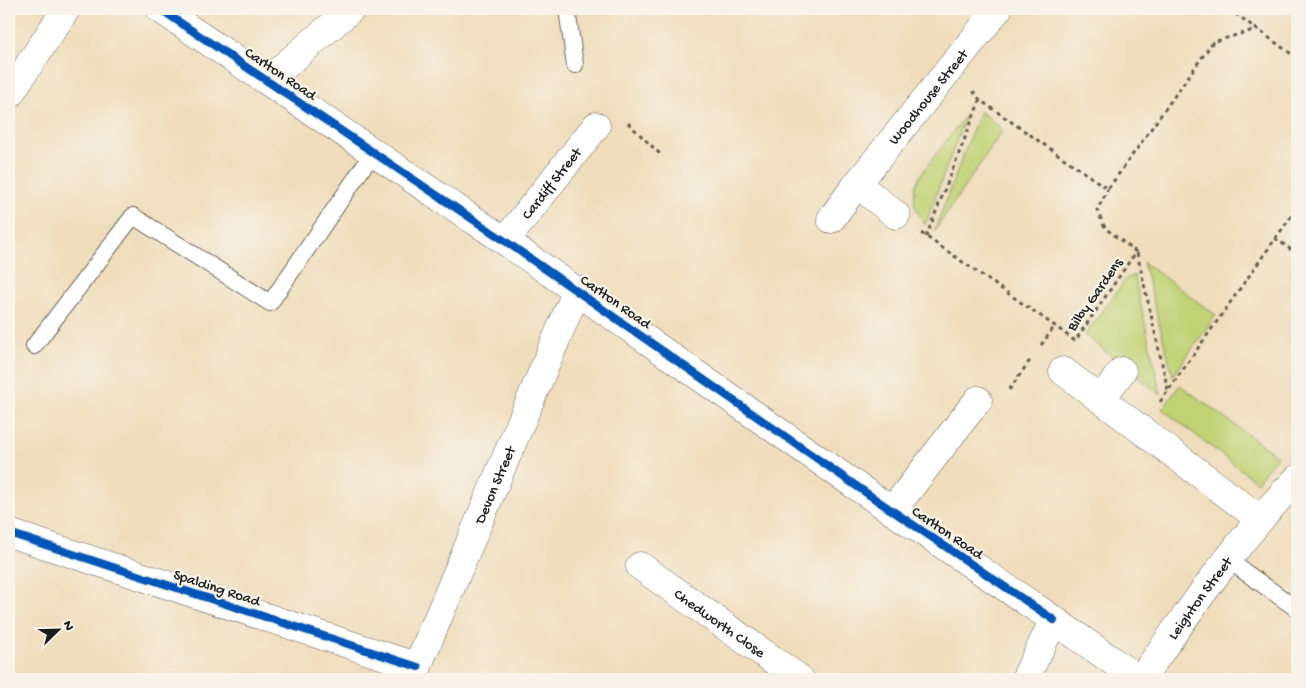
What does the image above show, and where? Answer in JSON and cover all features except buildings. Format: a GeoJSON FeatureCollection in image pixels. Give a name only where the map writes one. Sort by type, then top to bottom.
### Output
{"type":"FeatureCollection","features":[{"type":"Feature","properties":{"kind":"street"},"geometry":{"type":"LineString","coordinates":[[9,95],[66,9]]}},
{"type":"Feature","properties":{"kind":"street","name":"Carlton Road"},"geometry":{"type":"LineString","coordinates":[[160,9],[505,240],[892,511],[1139,679]]}},
{"type":"Feature","properties":{"kind":"street"},"geometry":{"type":"LineString","coordinates":[[267,81],[351,9]]}},
{"type":"Feature","properties":{"kind":"street","name":"Woodhouse Street"},"geometry":{"type":"LineString","coordinates":[[831,219],[856,184],[998,9]]}},
{"type":"Feature","properties":{"kind":"street","name":"Cardiff Street"},"geometry":{"type":"LineString","coordinates":[[505,240],[596,126]]}},
{"type":"Feature","properties":{"kind":"street"},"geometry":{"type":"LineString","coordinates":[[856,184],[896,215]]}},
{"type":"Feature","properties":{"kind":"street","name":"Devon Street"},"geometry":{"type":"LineString","coordinates":[[415,673],[577,290]]}},
{"type":"Feature","properties":{"kind":"street"},"geometry":{"type":"LineString","coordinates":[[1063,370],[1260,520]]}},
{"type":"Feature","properties":{"kind":"street"},"geometry":{"type":"LineString","coordinates":[[1101,399],[1122,371]]}},
{"type":"Feature","properties":{"kind":"street"},"geometry":{"type":"LineString","coordinates":[[892,511],[978,400]]}},
{"type":"Feature","properties":{"kind":"street","name":"Leighton Street"},"geometry":{"type":"LineString","coordinates":[[1139,679],[1228,560],[1260,520],[1297,479]]}},
{"type":"Feature","properties":{"kind":"street","name":"Spalding Road"},"geometry":{"type":"LineString","coordinates":[[9,533],[415,673]]}},
{"type":"Feature","properties":{"kind":"street","name":"Chedworth Close"},"geometry":{"type":"LineString","coordinates":[[640,566],[800,679]]}},
{"type":"Feature","properties":{"kind":"street"},"geometry":{"type":"LineString","coordinates":[[1025,679],[1054,620]]}},
{"type":"Feature","properties":{"kind":"lane"},"geometry":{"type":"LineString","coordinates":[[567,9],[575,65]]}},
{"type":"Feature","properties":{"kind":"lane"},"geometry":{"type":"LineString","coordinates":[[34,346],[134,216],[270,303],[373,153]]}},
{"type":"Feature","properties":{"kind":"lane"},"geometry":{"type":"LineString","coordinates":[[1228,560],[1297,609]]}},
{"type":"Feature","properties":{"kind":"path"},"geometry":{"type":"LineString","coordinates":[[1229,9],[1297,58]]}},
{"type":"Feature","properties":{"kind":"path"},"geometry":{"type":"LineString","coordinates":[[969,86],[980,100],[1108,189]]}},
{"type":"Feature","properties":{"kind":"path"},"geometry":{"type":"LineString","coordinates":[[926,237],[980,100]]}},
{"type":"Feature","properties":{"kind":"path"},"geometry":{"type":"LineString","coordinates":[[622,118],[662,156]]}},
{"type":"Feature","properties":{"kind":"path"},"geometry":{"type":"LineString","coordinates":[[1159,404],[1297,208]]}},
{"type":"Feature","properties":{"kind":"path"},"geometry":{"type":"LineString","coordinates":[[1275,238],[1297,254]]}},
{"type":"Feature","properties":{"kind":"path"},"geometry":{"type":"LineString","coordinates":[[1136,252],[1168,390]]}},
{"type":"Feature","properties":{"kind":"path"},"geometry":{"type":"LineString","coordinates":[[1038,349],[1055,326]]}},
{"type":"Feature","properties":{"kind":"path"},"geometry":{"type":"LineString","coordinates":[[978,400],[993,412],[1032,357]]}},
{"type":"Feature","properties":{"kind":"green space"},"geometry":{"type":"Polygon","coordinates":[[[980,111],[1003,130],[934,232],[980,111]]]}},
{"type":"Feature","properties":{"kind":"green space"},"geometry":{"type":"Polygon","coordinates":[[[966,115],[925,225],[914,202],[915,186],[921,174],[966,115]]]}},
{"type":"Feature","properties":{"kind":"green space"},"geometry":{"type":"Polygon","coordinates":[[[1143,262],[1216,315],[1173,376],[1143,262]]]}},
{"type":"Feature","properties":{"kind":"green space"},"geometry":{"type":"Polygon","coordinates":[[[1134,275],[1161,395],[1085,335],[1126,279],[1134,275]]]}},
{"type":"Feature","properties":{"kind":"green space"},"geometry":{"type":"Polygon","coordinates":[[[1180,385],[1277,456],[1257,482],[1162,409],[1180,385]]]}},
{"type":"Feature","properties":{"kind":"cycle path"},"geometry":{"type":"LineString","coordinates":[[160,9],[505,241],[875,499],[1054,620]]}},
{"type":"Feature","properties":{"kind":"cycle path"},"geometry":{"type":"LineString","coordinates":[[9,533],[418,667]]}}]}
